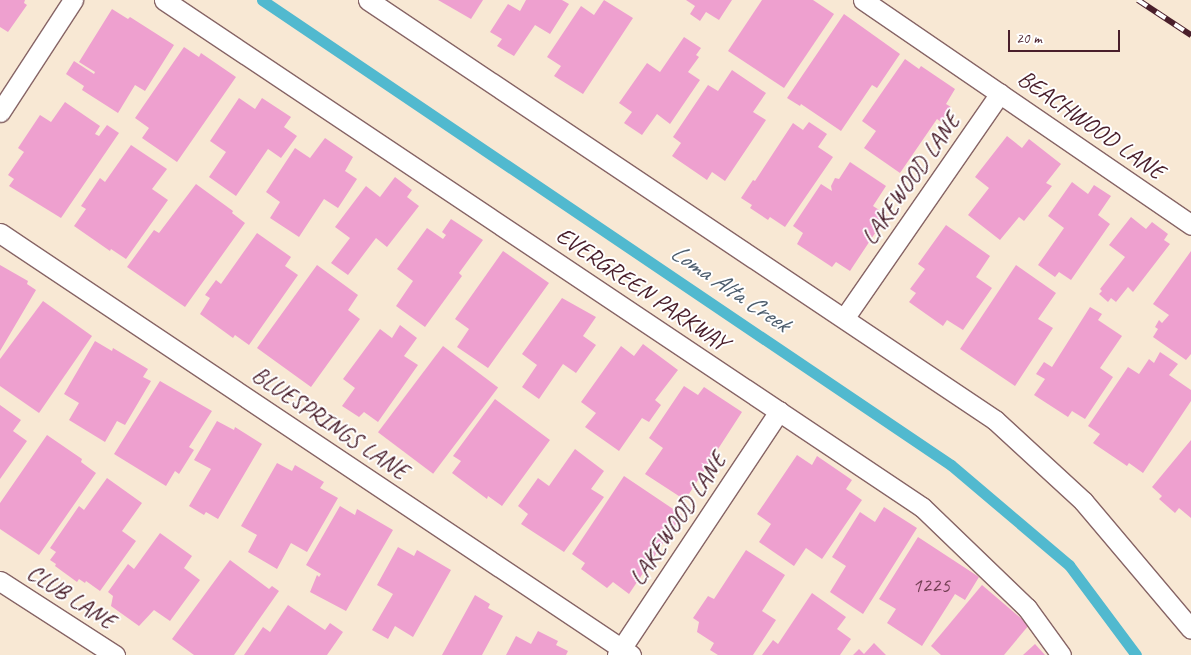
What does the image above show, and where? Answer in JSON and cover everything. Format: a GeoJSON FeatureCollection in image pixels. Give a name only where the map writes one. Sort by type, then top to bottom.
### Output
{"type":"FeatureCollection","features":[{"type":"Feature","properties":{"kind":"lane"},"geometry":{"type":"LineString","coordinates":[[0,112],[73,0]]}},
{"type":"Feature","properties":{"kind":"lane","name":"EVERGREEN PARKWAY"},"geometry":{"type":"LineString","coordinates":[[164,0],[922,507],[1027,608],[1061,655]]}},
{"type":"Feature","properties":{"kind":"lane"},"geometry":{"type":"LineString","coordinates":[[368,0],[995,420],[1083,501],[1191,628]]}},
{"type":"Feature","properties":{"kind":"lane","name":"BEACHWOOD LANE"},"geometry":{"type":"LineString","coordinates":[[863,0],[1191,225]]}},
{"type":"Feature","properties":{"kind":"lane","name":"LAKEWOOD LANE"},"geometry":{"type":"LineString","coordinates":[[845,318],[1000,93]]}},
{"type":"Feature","properties":{"kind":"lane","name":"BLUESPRINGS LANE"},"geometry":{"type":"LineString","coordinates":[[0,233],[624,653]]}},
{"type":"Feature","properties":{"kind":"lane","name":"LAKEWOOD LANE"},"geometry":{"type":"LineString","coordinates":[[624,653],[779,411]]}},
{"type":"Feature","properties":{"kind":"lane","name":"CLUB LANE"},"geometry":{"type":"LineString","coordinates":[[0,581],[114,655]]}},
{"type":"Feature","properties":{"kind":"building"},"geometry":{"type":"Polygon","coordinates":[[[0,0],[25,0],[24,3],[27,5],[8,32],[0,27],[0,0]]]}},
{"type":"Feature","properties":{"kind":"building"},"geometry":{"type":"Polygon","coordinates":[[[438,0],[483,0],[471,19],[438,0]]]}},
{"type":"Feature","properties":{"kind":"building"},"geometry":{"type":"Polygon","coordinates":[[[526,0],[562,0],[569,4],[550,34],[535,25],[514,56],[497,46],[502,39],[490,32],[508,4],[520,11],[526,0]]]}},
{"type":"Feature","properties":{"kind":"building"},"geometry":{"type":"Polygon","coordinates":[[[604,0],[633,18],[583,94],[554,76],[561,66],[547,57],[581,6],[594,15],[604,0]]]}},
{"type":"Feature","properties":{"kind":"building"},"geometry":{"type":"Polygon","coordinates":[[[686,0],[732,0],[719,20],[706,12],[700,21],[690,14],[695,6],[686,0]]]}},
{"type":"Feature","properties":{"kind":"building"},"geometry":{"type":"Polygon","coordinates":[[[762,0],[813,0],[834,14],[784,88],[728,51],[762,0]]]}},
{"type":"Feature","properties":{"kind":"building"},"geometry":{"type":"Polygon","coordinates":[[[112,9],[128,19],[130,17],[174,45],[145,91],[135,85],[118,113],[82,90],[84,86],[66,74],[74,61],[94,74],[95,72],[79,62],[112,9]]]}},
{"type":"Feature","properties":{"kind":"building"},"geometry":{"type":"Polygon","coordinates":[[[844,14],[900,54],[877,88],[872,85],[841,131],[801,104],[800,106],[787,98],[844,14]]]}},
{"type":"Feature","properties":{"kind":"building"},"geometry":{"type":"Polygon","coordinates":[[[684,37],[701,48],[696,55],[699,57],[688,72],[700,80],[670,124],[657,114],[642,135],[624,123],[632,112],[619,103],[647,63],[660,72],[684,37]]]}},
{"type":"Feature","properties":{"kind":"building"},"geometry":{"type":"Polygon","coordinates":[[[184,47],[199,57],[201,53],[236,77],[177,162],[142,138],[149,128],[135,118],[184,47]]]}},
{"type":"Feature","properties":{"kind":"building"},"geometry":{"type":"Polygon","coordinates":[[[905,59],[919,69],[921,66],[955,89],[946,104],[951,107],[941,122],[937,119],[900,173],[864,148],[876,131],[862,121],[905,59]]]}},
{"type":"Feature","properties":{"kind":"building"},"geometry":{"type":"Polygon","coordinates":[[[732,70],[766,93],[753,112],[766,120],[725,181],[712,172],[707,180],[672,156],[681,143],[673,137],[708,85],[718,91],[732,70]]]}},
{"type":"Feature","properties":{"kind":"building"},"geometry":{"type":"Polygon","coordinates":[[[239,98],[255,109],[262,98],[291,117],[284,127],[297,136],[281,158],[268,149],[236,196],[209,177],[226,152],[210,141],[239,98]]]}},
{"type":"Feature","properties":{"kind":"building"},"geometry":{"type":"Polygon","coordinates":[[[65,102],[100,126],[95,134],[99,136],[107,125],[119,133],[61,218],[9,186],[14,179],[8,175],[24,152],[18,148],[40,115],[51,122],[65,102]]]}},
{"type":"Feature","properties":{"kind":"building"},"geometry":{"type":"Polygon","coordinates":[[[809,122],[827,134],[818,147],[833,157],[785,227],[770,217],[768,220],[750,208],[752,205],[741,198],[753,180],[755,181],[793,123],[803,130],[809,122]]]}},
{"type":"Feature","properties":{"kind":"building"},"geometry":{"type":"Polygon","coordinates":[[[1007,136],[1022,148],[1029,139],[1061,164],[1046,183],[1052,186],[1024,221],[1019,217],[1000,240],[968,215],[989,188],[975,177],[1007,136]]]}},
{"type":"Feature","properties":{"kind":"building"},"geometry":{"type":"Polygon","coordinates":[[[325,138],[353,157],[345,171],[357,179],[338,208],[324,199],[299,237],[270,218],[280,202],[266,192],[295,148],[310,158],[325,138]]]}},
{"type":"Feature","properties":{"kind":"building"},"geometry":{"type":"Polygon","coordinates":[[[131,145],[167,169],[152,189],[168,200],[126,259],[111,249],[110,251],[74,226],[86,209],[81,206],[100,178],[105,182],[131,145]]]}},
{"type":"Feature","properties":{"kind":"building"},"geometry":{"type":"Polygon","coordinates":[[[850,162],[886,186],[873,206],[887,215],[850,271],[836,262],[832,267],[797,244],[803,233],[793,226],[821,184],[832,191],[831,186],[835,178],[839,179],[850,162]]]}},
{"type":"Feature","properties":{"kind":"building"},"geometry":{"type":"Polygon","coordinates":[[[395,177],[412,190],[407,197],[419,206],[387,247],[376,238],[348,275],[331,263],[350,238],[335,227],[366,186],[380,197],[395,177]]]}},
{"type":"Feature","properties":{"kind":"building"},"geometry":{"type":"Polygon","coordinates":[[[1072,182],[1088,194],[1094,185],[1111,196],[1098,215],[1110,224],[1071,280],[1059,272],[1055,277],[1038,265],[1064,228],[1048,216],[1072,182]]]}},
{"type":"Feature","properties":{"kind":"building"},"geometry":{"type":"Polygon","coordinates":[[[196,184],[233,211],[232,213],[245,223],[185,307],[127,267],[154,230],[159,233],[196,184]]]}},
{"type":"Feature","properties":{"kind":"building"},"geometry":{"type":"Polygon","coordinates":[[[1131,217],[1146,229],[1152,222],[1168,234],[1164,240],[1170,244],[1133,292],[1128,287],[1116,302],[1111,298],[1108,302],[1099,294],[1102,291],[1100,289],[1125,257],[1109,245],[1131,217]]]}},
{"type":"Feature","properties":{"kind":"building"},"geometry":{"type":"Polygon","coordinates":[[[451,219],[483,240],[459,273],[462,276],[425,327],[396,306],[413,281],[397,269],[427,228],[443,239],[446,235],[442,232],[451,219]]]}},
{"type":"Feature","properties":{"kind":"building"},"geometry":{"type":"Polygon","coordinates":[[[946,225],[990,256],[976,277],[992,288],[963,330],[947,320],[943,326],[909,302],[916,293],[910,289],[925,269],[918,264],[946,225]]]}},
{"type":"Feature","properties":{"kind":"building"},"geometry":{"type":"Polygon","coordinates":[[[257,233],[291,257],[285,266],[298,275],[249,345],[235,335],[233,338],[200,314],[210,298],[205,295],[216,280],[221,284],[257,233]]]}},
{"type":"Feature","properties":{"kind":"building"},"geometry":{"type":"Polygon","coordinates":[[[503,251],[549,283],[488,368],[457,347],[469,329],[455,319],[503,251]]]}},
{"type":"Feature","properties":{"kind":"building"},"geometry":{"type":"Polygon","coordinates":[[[1191,251],[1191,354],[1186,360],[1153,337],[1158,329],[1155,327],[1159,320],[1162,323],[1169,315],[1153,304],[1191,251]]]}},
{"type":"Feature","properties":{"kind":"building"},"geometry":{"type":"Polygon","coordinates":[[[0,265],[28,281],[27,284],[36,290],[0,351],[0,265]]]}},
{"type":"Feature","properties":{"kind":"building"},"geometry":{"type":"Polygon","coordinates":[[[317,265],[358,295],[348,310],[360,319],[311,387],[257,348],[317,265]]]}},
{"type":"Feature","properties":{"kind":"building"},"geometry":{"type":"Polygon","coordinates":[[[1016,265],[1056,293],[1038,319],[1053,328],[1015,386],[960,349],[1016,265]]]}},
{"type":"Feature","properties":{"kind":"building"},"geometry":{"type":"Polygon","coordinates":[[[562,298],[596,317],[583,336],[596,345],[576,373],[563,364],[539,399],[522,387],[537,365],[522,354],[562,298]]]}},
{"type":"Feature","properties":{"kind":"building"},"geometry":{"type":"Polygon","coordinates":[[[43,301],[92,336],[39,413],[0,386],[0,359],[43,301]]]}},
{"type":"Feature","properties":{"kind":"building"},"geometry":{"type":"Polygon","coordinates":[[[1090,307],[1102,314],[1098,320],[1122,336],[1100,368],[1113,377],[1085,419],[1072,411],[1068,417],[1034,395],[1045,379],[1036,374],[1044,362],[1052,367],[1090,307]]]}},
{"type":"Feature","properties":{"kind":"building"},"geometry":{"type":"Polygon","coordinates":[[[400,325],[417,338],[404,356],[418,365],[378,422],[364,412],[359,417],[342,406],[355,388],[343,379],[380,329],[392,338],[400,325]]]}},
{"type":"Feature","properties":{"kind":"building"},"geometry":{"type":"Polygon","coordinates":[[[95,341],[112,351],[113,348],[148,369],[143,377],[151,381],[125,425],[117,421],[105,442],[69,420],[79,403],[64,394],[95,341]]]}},
{"type":"Feature","properties":{"kind":"building"},"geometry":{"type":"Polygon","coordinates":[[[643,344],[678,370],[655,400],[661,405],[649,422],[642,418],[619,451],[585,427],[596,413],[581,402],[621,346],[634,356],[643,344]]]}},
{"type":"Feature","properties":{"kind":"building"},"geometry":{"type":"Polygon","coordinates":[[[443,346],[498,388],[433,474],[378,432],[443,346]]]}},
{"type":"Feature","properties":{"kind":"building"},"geometry":{"type":"Polygon","coordinates":[[[1160,352],[1178,364],[1169,375],[1191,390],[1191,401],[1143,473],[1129,463],[1127,466],[1093,443],[1100,434],[1088,426],[1128,367],[1139,374],[1149,359],[1154,363],[1160,352]]]}},
{"type":"Feature","properties":{"kind":"building"},"geometry":{"type":"Polygon","coordinates":[[[160,381],[212,411],[189,447],[194,450],[179,474],[175,471],[166,486],[114,454],[160,381]]]}},
{"type":"Feature","properties":{"kind":"building"},"geometry":{"type":"Polygon","coordinates":[[[684,386],[698,395],[704,387],[742,412],[685,500],[645,474],[663,448],[649,438],[684,386]]]}},
{"type":"Feature","properties":{"kind":"building"},"geometry":{"type":"Polygon","coordinates":[[[495,399],[550,440],[502,506],[488,496],[487,499],[452,473],[461,461],[453,456],[495,399]]]}},
{"type":"Feature","properties":{"kind":"building"},"geometry":{"type":"Polygon","coordinates":[[[0,405],[21,420],[13,431],[27,441],[0,479],[0,405]]]}},
{"type":"Feature","properties":{"kind":"building"},"geometry":{"type":"Polygon","coordinates":[[[217,421],[234,430],[235,427],[262,444],[218,519],[206,512],[204,515],[189,506],[211,469],[194,460],[217,421]]]}},
{"type":"Feature","properties":{"kind":"building"},"geometry":{"type":"Polygon","coordinates":[[[47,435],[82,459],[81,462],[96,473],[39,555],[0,529],[0,503],[47,435]]]}},
{"type":"Feature","properties":{"kind":"building"},"geometry":{"type":"Polygon","coordinates":[[[1191,440],[1191,518],[1179,508],[1175,513],[1159,499],[1162,496],[1152,487],[1191,440]]]}},
{"type":"Feature","properties":{"kind":"building"},"geometry":{"type":"Polygon","coordinates":[[[575,449],[604,471],[591,489],[604,497],[564,552],[521,524],[528,514],[518,506],[538,478],[549,486],[575,449]]]}},
{"type":"Feature","properties":{"kind":"building"},"geometry":{"type":"Polygon","coordinates":[[[797,455],[812,465],[817,456],[852,480],[846,489],[862,500],[822,559],[806,548],[794,566],[759,542],[771,524],[757,514],[797,455]]]}},
{"type":"Feature","properties":{"kind":"building"},"geometry":{"type":"Polygon","coordinates":[[[277,463],[292,471],[295,465],[324,482],[320,488],[338,498],[307,552],[291,543],[277,569],[248,552],[257,535],[241,526],[277,463]]]}},
{"type":"Feature","properties":{"kind":"building"},"geometry":{"type":"Polygon","coordinates":[[[624,476],[682,515],[629,594],[613,582],[607,588],[581,569],[585,563],[572,554],[624,476]]]}},
{"type":"Feature","properties":{"kind":"building"},"geometry":{"type":"Polygon","coordinates":[[[107,478],[142,503],[122,531],[136,541],[100,591],[86,581],[85,583],[79,579],[77,582],[55,566],[56,564],[50,560],[56,552],[50,548],[79,506],[84,510],[107,478]]]}},
{"type":"Feature","properties":{"kind":"building"},"geometry":{"type":"Polygon","coordinates":[[[340,506],[355,515],[357,509],[393,530],[346,611],[310,592],[317,575],[319,577],[321,574],[306,565],[340,506]]]}},
{"type":"Feature","properties":{"kind":"building"},"geometry":{"type":"Polygon","coordinates":[[[884,507],[917,528],[863,614],[830,592],[846,566],[832,557],[860,512],[875,522],[884,507]]]}},
{"type":"Feature","properties":{"kind":"building"},"geometry":{"type":"Polygon","coordinates":[[[160,533],[192,556],[184,568],[200,580],[170,621],[154,610],[139,626],[111,606],[113,596],[108,592],[128,564],[134,569],[160,533]]]}},
{"type":"Feature","properties":{"kind":"building"},"geometry":{"type":"Polygon","coordinates":[[[918,537],[979,577],[965,600],[955,594],[922,646],[887,623],[896,609],[879,599],[918,537]]]}},
{"type":"Feature","properties":{"kind":"building"},"geometry":{"type":"Polygon","coordinates":[[[398,547],[414,556],[417,550],[451,570],[413,637],[395,626],[388,639],[372,630],[393,594],[377,585],[398,547]]]}},
{"type":"Feature","properties":{"kind":"building"},"geometry":{"type":"Polygon","coordinates":[[[746,550],[785,575],[762,611],[776,620],[753,655],[718,655],[710,650],[714,643],[697,632],[699,622],[693,618],[708,596],[714,599],[746,550]]]}},
{"type":"Feature","properties":{"kind":"building"},"geometry":{"type":"Polygon","coordinates":[[[230,560],[269,589],[272,586],[279,591],[234,655],[194,655],[172,639],[230,560]]]}},
{"type":"Feature","properties":{"kind":"building"},"geometry":{"type":"Polygon","coordinates":[[[982,585],[1029,625],[1004,655],[941,655],[931,646],[982,585]]]}},
{"type":"Feature","properties":{"kind":"building"},"geometry":{"type":"Polygon","coordinates":[[[812,593],[846,617],[837,629],[851,639],[840,655],[762,655],[773,640],[778,644],[812,593]]]}},
{"type":"Feature","properties":{"kind":"building"},"geometry":{"type":"Polygon","coordinates":[[[475,595],[490,604],[488,608],[503,616],[482,655],[442,655],[475,595]]]}},
{"type":"Feature","properties":{"kind":"building"},"geometry":{"type":"Polygon","coordinates":[[[288,605],[325,630],[330,623],[343,632],[327,655],[244,655],[263,627],[270,632],[288,605]]]}},
{"type":"Feature","properties":{"kind":"building"},"geometry":{"type":"Polygon","coordinates":[[[538,631],[558,641],[556,645],[568,651],[566,655],[506,655],[516,636],[531,644],[538,631]]]}},
{"type":"Feature","properties":{"kind":"building"},"geometry":{"type":"Polygon","coordinates":[[[874,643],[886,655],[853,655],[859,649],[864,654],[874,643]]]}},
{"type":"Feature","properties":{"kind":"building"},"geometry":{"type":"Polygon","coordinates":[[[1035,644],[1045,655],[1023,655],[1035,644]]]}},
{"type":"Feature","properties":{"kind":"waterway","name":"Loma Alta Creek"},"geometry":{"type":"LineString","coordinates":[[262,0],[951,465],[1069,565],[1136,655]]}},
{"type":"Feature","properties":{"kind":"railway"},"geometry":{"type":"LineString","coordinates":[[1138,0],[1191,35]]}}]}
